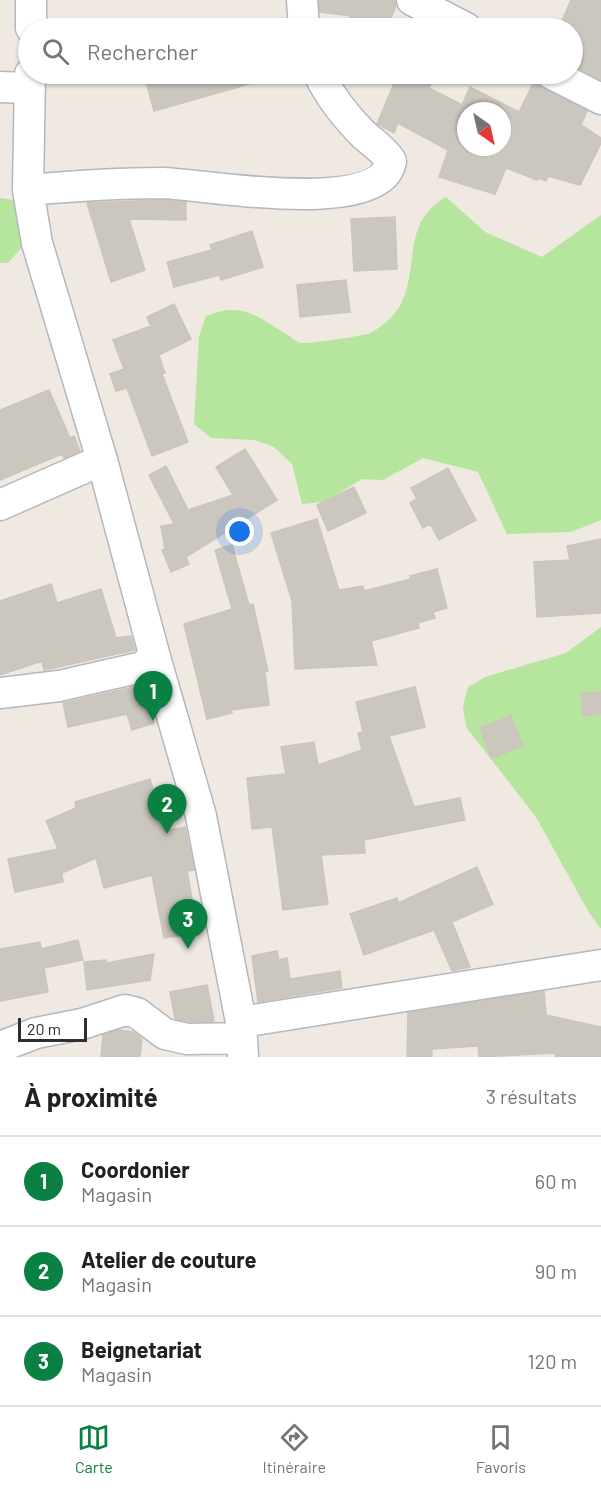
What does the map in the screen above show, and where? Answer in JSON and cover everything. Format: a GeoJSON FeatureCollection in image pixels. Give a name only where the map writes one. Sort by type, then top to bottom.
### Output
{"type":"FeatureCollection","features":[{"type":"Feature","properties":{"kind":"street"},"geometry":{"type":"LineString","coordinates":[[31,0],[31,18]]}},
{"type":"Feature","properties":{"kind":"street"},"geometry":{"type":"LineString","coordinates":[[302,0],[303,18]]}},
{"type":"Feature","properties":{"kind":"street"},"geometry":{"type":"LineString","coordinates":[[412,0],[447,18]]}},
{"type":"Feature","properties":{"kind":"street"},"geometry":{"type":"LineString","coordinates":[[0,87],[18,83]]}},
{"type":"Feature","properties":{"kind":"street"},"geometry":{"type":"LineString","coordinates":[[30,84],[28,190],[37,243],[102,460],[201,816],[242,1039]]}},
{"type":"Feature","properties":{"kind":"street"},"geometry":{"type":"LineString","coordinates":[[28,190],[102,183],[165,183],[285,194],[324,193],[375,183],[390,170],[391,161],[385,151],[357,127],[324,84]]}},
{"type":"Feature","properties":{"kind":"street"},"geometry":{"type":"LineString","coordinates":[[572,84],[601,99]]}},
{"type":"Feature","properties":{"kind":"street"},"geometry":{"type":"LineString","coordinates":[[0,505],[102,460]]}},
{"type":"Feature","properties":{"kind":"street"},"geometry":{"type":"LineString","coordinates":[[0,693],[69,684],[142,667],[155,657]]}},
{"type":"Feature","properties":{"kind":"street"},"geometry":{"type":"LineString","coordinates":[[0,1047],[36,1033],[82,1024],[125,1010],[137,1013],[165,1034],[187,1039],[242,1039],[601,965]]}},
{"type":"Feature","properties":{"kind":"green space"},"geometry":{"type":"Polygon","coordinates":[[[446,197],[485,232],[542,257],[601,215],[601,520],[571,532],[507,534],[478,472],[423,458],[383,480],[362,479],[324,502],[302,504],[292,464],[274,447],[255,440],[211,438],[194,424],[199,337],[206,316],[229,310],[248,313],[257,316],[301,343],[336,340],[370,333],[390,319],[402,302],[408,284],[419,227],[429,211],[446,197]]]}},
{"type":"Feature","properties":{"kind":"green space"},"geometry":{"type":"Polygon","coordinates":[[[0,198],[13,200],[17,209],[22,247],[8,263],[0,263],[0,198]]]}},
{"type":"Feature","properties":{"kind":"green space"},"geometry":{"type":"Polygon","coordinates":[[[601,627],[600,928],[588,911],[536,817],[466,727],[463,707],[468,687],[485,677],[566,653],[601,627]]]}},
{"type":"Feature","properties":{"kind":"building"},"geometry":{"type":"Polygon","coordinates":[[[319,0],[395,0],[396,6],[391,18],[350,18],[351,16],[320,12],[319,0]]]}},
{"type":"Feature","properties":{"kind":"building"},"geometry":{"type":"Polygon","coordinates":[[[571,0],[601,0],[601,80],[583,70],[583,18],[563,18],[571,0]]]}},
{"type":"Feature","properties":{"kind":"building"},"geometry":{"type":"Polygon","coordinates":[[[147,84],[248,84],[154,111],[147,84]]]}},
{"type":"Feature","properties":{"kind":"building"},"geometry":{"type":"Polygon","coordinates":[[[394,84],[431,84],[429,88],[457,102],[457,156],[511,156],[511,108],[519,112],[533,84],[540,84],[544,89],[587,111],[581,125],[601,138],[601,143],[580,185],[548,176],[546,181],[538,178],[537,180],[506,168],[495,194],[439,177],[448,150],[398,123],[394,133],[377,124],[394,84]]]}},
{"type":"Feature","properties":{"kind":"building"},"geometry":{"type":"Polygon","coordinates":[[[470,87],[499,102],[463,102],[470,87]]]}},
{"type":"Feature","properties":{"kind":"building"},"geometry":{"type":"Polygon","coordinates":[[[161,200],[186,202],[186,220],[129,219],[145,270],[111,282],[87,203],[161,200]]]}},
{"type":"Feature","properties":{"kind":"building"},"geometry":{"type":"Polygon","coordinates":[[[395,217],[397,269],[354,271],[351,219],[395,217]]]}},
{"type":"Feature","properties":{"kind":"building"},"geometry":{"type":"Polygon","coordinates":[[[252,231],[263,267],[221,280],[219,275],[174,287],[167,262],[212,250],[210,245],[252,231]]]}},
{"type":"Feature","properties":{"kind":"building"},"geometry":{"type":"Polygon","coordinates":[[[346,280],[350,312],[300,317],[297,285],[346,280]]]}},
{"type":"Feature","properties":{"kind":"building"},"geometry":{"type":"Polygon","coordinates":[[[174,304],[191,339],[159,355],[165,373],[162,374],[188,442],[152,456],[127,388],[116,391],[110,374],[124,369],[113,340],[151,326],[147,317],[174,304]]]}},
{"type":"Feature","properties":{"kind":"building"},"geometry":{"type":"Polygon","coordinates":[[[49,390],[70,438],[74,436],[80,451],[64,458],[62,454],[0,480],[0,410],[49,390]]]}},
{"type":"Feature","properties":{"kind":"building"},"geometry":{"type":"Polygon","coordinates":[[[245,449],[277,500],[186,557],[189,564],[171,572],[162,550],[165,549],[161,526],[174,524],[149,475],[166,466],[188,510],[233,495],[216,467],[245,449]]]}},
{"type":"Feature","properties":{"kind":"building"},"geometry":{"type":"Polygon","coordinates":[[[448,468],[476,520],[439,540],[430,524],[423,528],[410,503],[417,499],[411,488],[448,468]]]}},
{"type":"Feature","properties":{"kind":"building"},"geometry":{"type":"Polygon","coordinates":[[[354,487],[366,513],[328,531],[317,505],[354,487]]]}},
{"type":"Feature","properties":{"kind":"building"},"geometry":{"type":"Polygon","coordinates":[[[317,519],[339,590],[363,586],[364,591],[411,579],[410,576],[437,569],[447,608],[433,612],[435,618],[418,623],[419,628],[371,641],[377,665],[295,669],[292,601],[271,533],[317,519]]]}},
{"type":"Feature","properties":{"kind":"building"},"geometry":{"type":"Polygon","coordinates":[[[601,539],[601,613],[537,617],[534,562],[570,560],[567,546],[601,539]]]}},
{"type":"Feature","properties":{"kind":"building"},"geometry":{"type":"Polygon","coordinates":[[[232,545],[249,605],[253,604],[268,671],[265,671],[269,705],[231,710],[232,713],[207,719],[184,624],[232,609],[215,550],[232,545]]]}},
{"type":"Feature","properties":{"kind":"building"},"geometry":{"type":"Polygon","coordinates":[[[51,584],[57,603],[101,589],[116,638],[131,636],[135,650],[44,670],[42,661],[0,675],[0,601],[51,584]]]}},
{"type":"Feature","properties":{"kind":"building"},"geometry":{"type":"Polygon","coordinates":[[[143,685],[146,705],[149,704],[154,723],[132,730],[127,714],[68,727],[63,703],[143,685]]]}},
{"type":"Feature","properties":{"kind":"building"},"geometry":{"type":"Polygon","coordinates":[[[415,687],[425,727],[389,736],[414,807],[460,798],[465,820],[364,840],[365,853],[321,855],[328,904],[283,910],[272,827],[252,829],[247,778],[286,774],[281,747],[314,742],[318,765],[362,750],[358,733],[363,732],[356,702],[415,687]]]}},
{"type":"Feature","properties":{"kind":"building"},"geometry":{"type":"Polygon","coordinates":[[[601,692],[601,714],[583,716],[581,694],[601,692]]]}},
{"type":"Feature","properties":{"kind":"building"},"geometry":{"type":"Polygon","coordinates":[[[511,716],[523,746],[491,758],[480,728],[511,716]]]}},
{"type":"Feature","properties":{"kind":"building"},"geometry":{"type":"Polygon","coordinates":[[[150,779],[165,831],[185,827],[194,870],[187,871],[198,933],[164,938],[152,875],[104,888],[96,858],[62,873],[63,882],[15,892],[8,859],[58,849],[46,821],[76,808],[75,802],[150,779]]]}},
{"type":"Feature","properties":{"kind":"building"},"geometry":{"type":"Polygon","coordinates":[[[477,867],[493,904],[452,922],[470,967],[452,971],[434,930],[364,955],[350,914],[397,898],[398,903],[477,867]]]}},
{"type":"Feature","properties":{"kind":"building"},"geometry":{"type":"Polygon","coordinates":[[[78,940],[83,960],[44,968],[48,992],[0,1001],[0,949],[40,942],[41,949],[78,940]]]}},
{"type":"Feature","properties":{"kind":"building"},"geometry":{"type":"Polygon","coordinates":[[[277,951],[279,960],[287,958],[290,979],[340,971],[342,988],[258,1002],[252,956],[277,951]]]}},
{"type":"Feature","properties":{"kind":"building"},"geometry":{"type":"Polygon","coordinates":[[[154,954],[150,980],[87,990],[84,962],[106,960],[107,963],[154,954]]]}},
{"type":"Feature","properties":{"kind":"building"},"geometry":{"type":"Polygon","coordinates":[[[207,985],[214,1021],[189,1022],[175,1019],[170,992],[207,985]]]}},
{"type":"Feature","properties":{"kind":"building"},"geometry":{"type":"Polygon","coordinates":[[[544,991],[546,1015],[601,1027],[601,1057],[555,1057],[556,1053],[479,1057],[478,1046],[432,1049],[432,1057],[407,1057],[408,1013],[544,991]]]}},
{"type":"Feature","properties":{"kind":"building"},"geometry":{"type":"Polygon","coordinates":[[[119,1030],[133,1032],[142,1039],[140,1057],[101,1057],[103,1035],[119,1030]]]}},
{"type":"Feature","properties":{"kind":"place","name":"Coordonier"},"geometry":{"type":"Point","coordinates":[153,721]}},
{"type":"Feature","properties":{"kind":"place","name":"Atelier de couture"},"geometry":{"type":"Point","coordinates":[167,834]}},
{"type":"Feature","properties":{"kind":"place","name":"Beignetariat"},"geometry":{"type":"Point","coordinates":[188,949]}}]}
